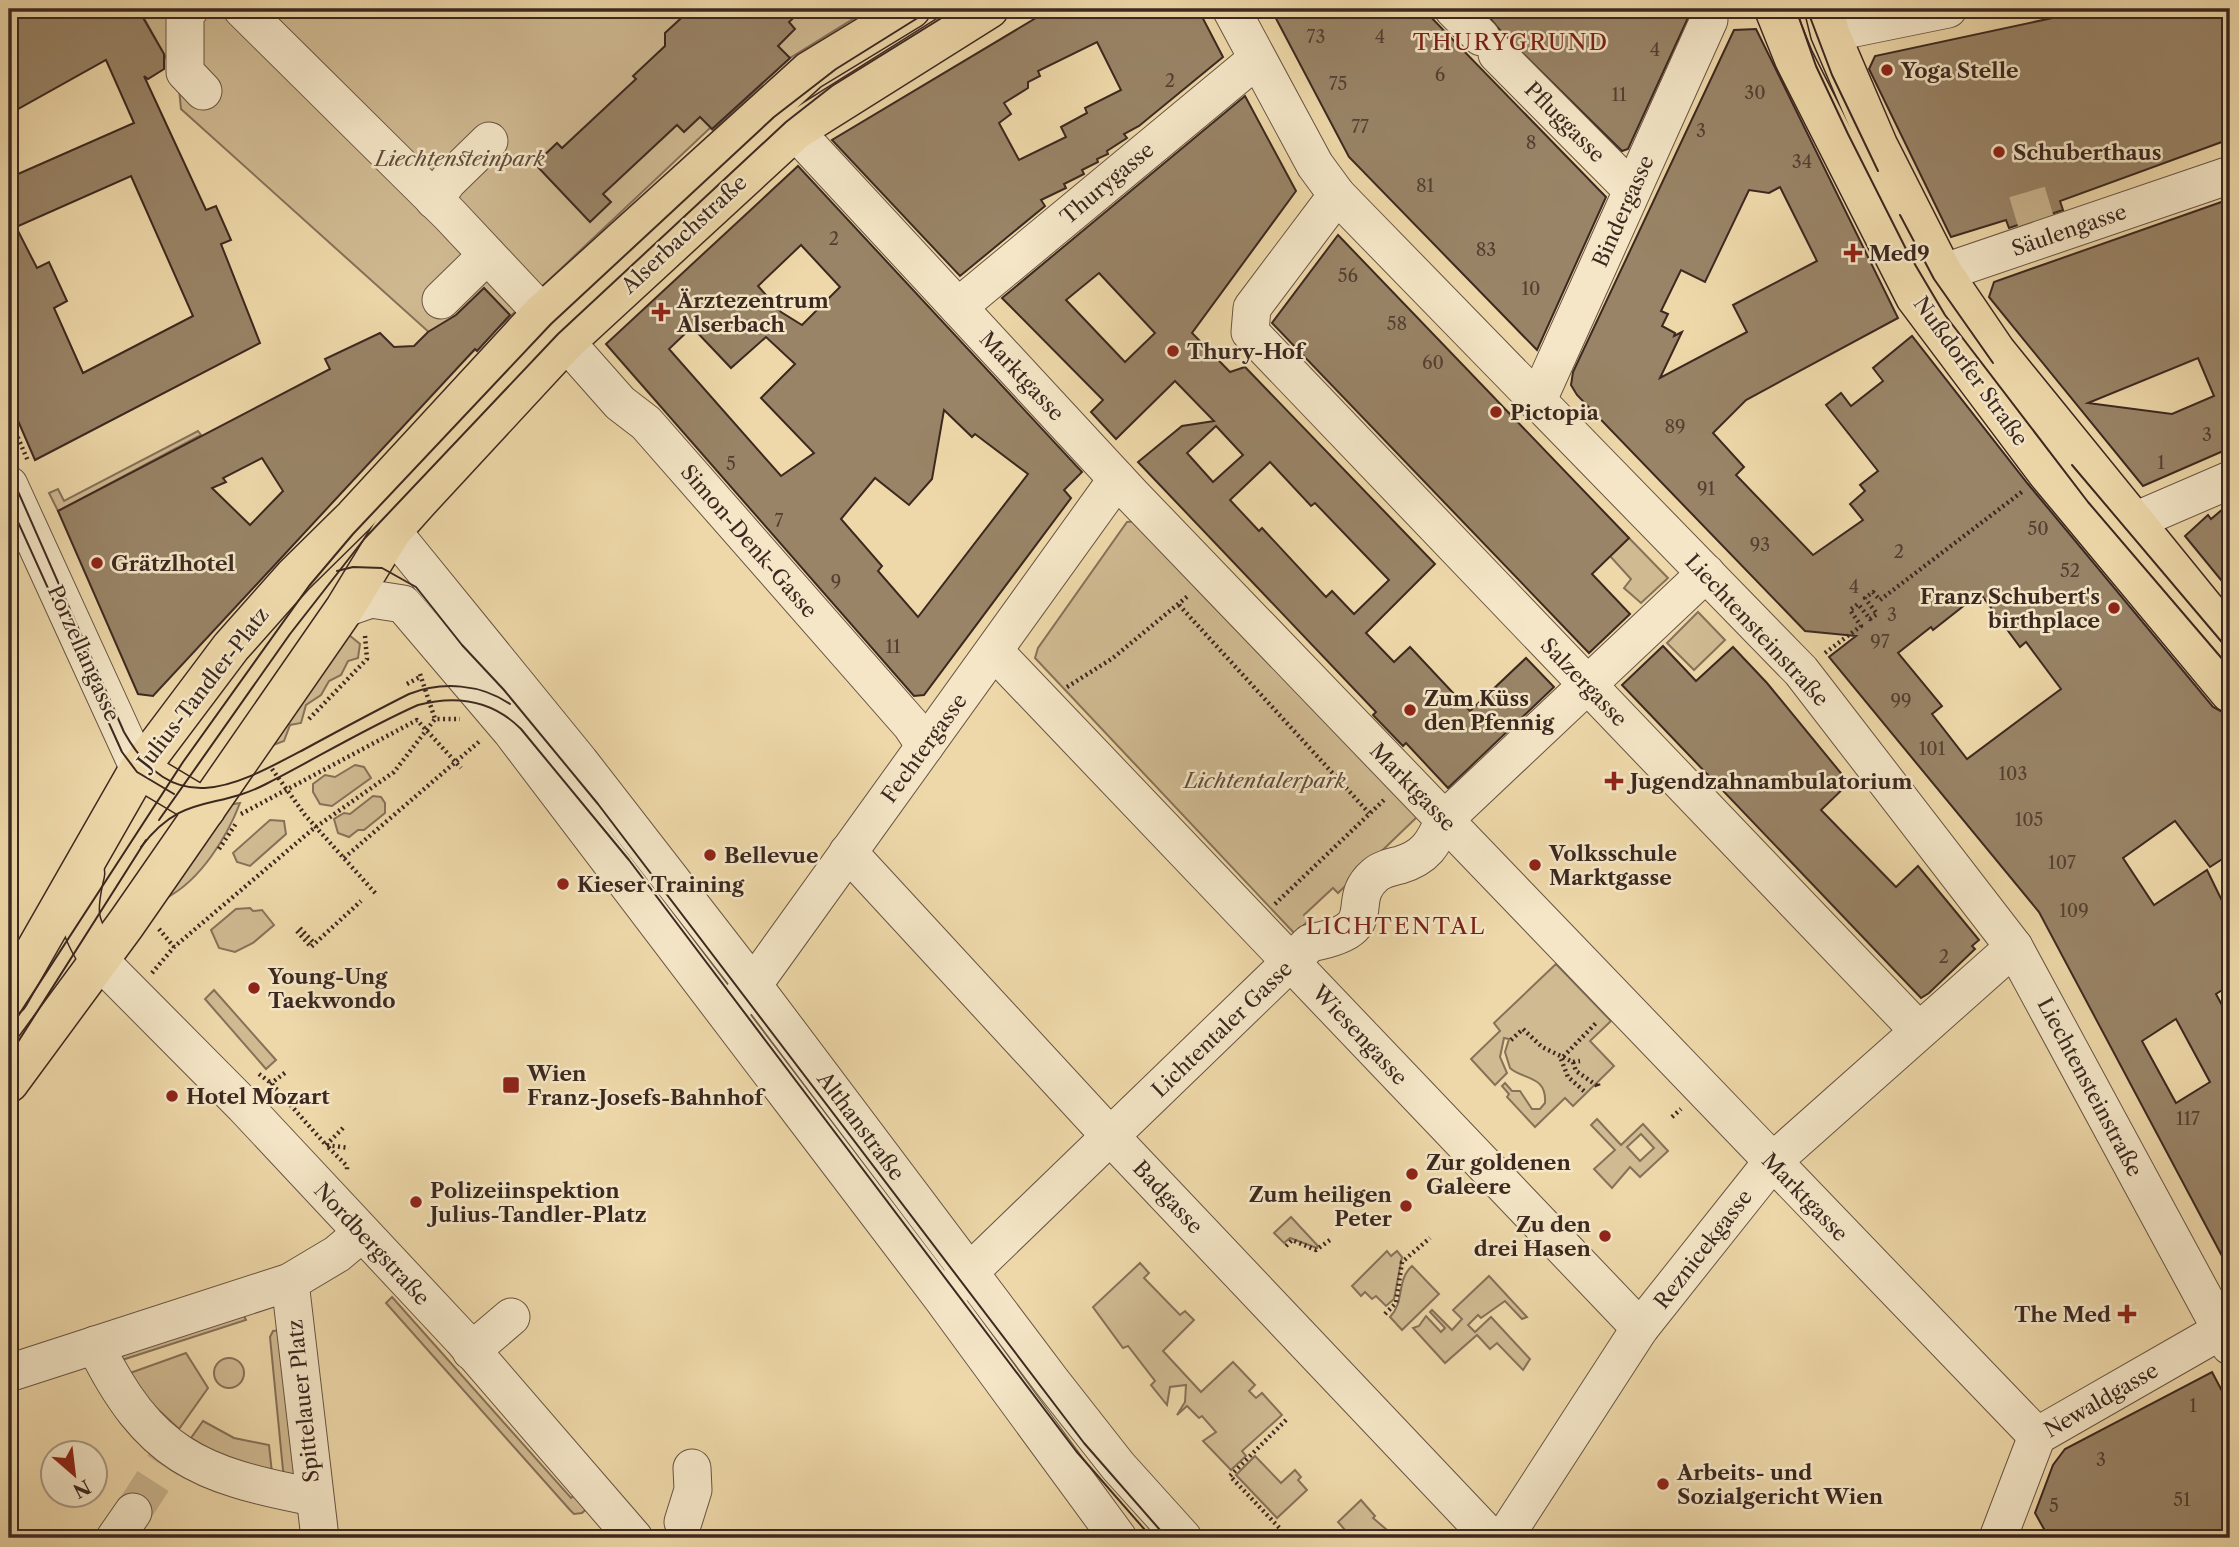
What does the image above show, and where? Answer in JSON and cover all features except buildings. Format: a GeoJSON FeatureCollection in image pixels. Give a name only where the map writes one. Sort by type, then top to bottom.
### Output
{"type":"FeatureCollection","features":[{"type":"Feature","properties":{"kind":"main road","name":"Alserbachstraße"},"geometry":{"type":"LineString","coordinates":[[404,517],[554,328],[809,71],[911,9]]}},
{"type":"Feature","properties":{"kind":"main road","name":"Alserbachstraße"},"geometry":{"type":"LineString","coordinates":[[389,477],[554,328],[795,131],[989,9]]}},
{"type":"Feature","properties":{"kind":"main road","name":"Nußdorfer Straße"},"geometry":{"type":"LineString","coordinates":[[1774,9],[1794,59],[1928,282],[1996,351],[2230,639]]}},
{"type":"Feature","properties":{"kind":"main road","name":"Nußdorfer Straße"},"geometry":{"type":"LineString","coordinates":[[1827,21],[1878,145],[1928,282],[1941,335],[2099,536],[2230,694]]}},
{"type":"Feature","properties":{"kind":"main road","name":"Julius-Tandler-Platz"},"geometry":{"type":"LineString","coordinates":[[9,996],[139,769],[230,647],[293,576],[354,517],[389,477]]}},
{"type":"Feature","properties":{"kind":"main road"},"geometry":{"type":"LineString","coordinates":[[9,1083],[99,960],[223,812],[345,608],[404,517],[371,514],[354,517]]}},
{"type":"Feature","properties":{"kind":"main road"},"geometry":{"type":"LineString","coordinates":[[139,769],[223,812]]}},
{"type":"Feature","properties":{"kind":"main road"},"geometry":{"type":"LineString","coordinates":[[88,859],[77,908],[85,934],[99,960]]}},
{"type":"Feature","properties":{"kind":"street"},"geometry":{"type":"LineString","coordinates":[[190,9],[185,12],[185,72],[203,91]]}},
{"type":"Feature","properties":{"kind":"street","name":"Simon-Denk-Gasse"},"geometry":{"type":"LineString","coordinates":[[242,9],[487,255],[620,403],[646,423],[911,725],[925,746]]}},
{"type":"Feature","properties":{"kind":"street","name":"Liechtensteinstraße"},"geometry":{"type":"LineString","coordinates":[[1231,9],[1315,165],[1337,195],[1801,671],[2014,947],[2226,1338]]}},
{"type":"Feature","properties":{"kind":"street","name":"Pfluggasse"},"geometry":{"type":"LineString","coordinates":[[1453,9],[1632,190]]}},
{"type":"Feature","properties":{"kind":"street"},"geometry":{"type":"LineString","coordinates":[[1827,21],[1948,9]]}},
{"type":"Feature","properties":{"kind":"street","name":"Bindergasse"},"geometry":{"type":"LineString","coordinates":[[1537,402],[1709,20]]}},
{"type":"Feature","properties":{"kind":"street","name":"Thurygasse"},"geometry":{"type":"LineString","coordinates":[[958,307],[1257,60]]}},
{"type":"Feature","properties":{"kind":"street","name":"Marktgasse"},"geometry":{"type":"LineString","coordinates":[[795,131],[1117,479],[2037,1436]]}},
{"type":"Feature","properties":{"kind":"street"},"geometry":{"type":"LineString","coordinates":[[434,200],[448,181],[489,141]]}},
{"type":"Feature","properties":{"kind":"street","name":"Säulengasse"},"geometry":{"type":"LineString","coordinates":[[1928,282],[2040,232],[2230,175]]}},
{"type":"Feature","properties":{"kind":"street","name":"Salzergasse"},"geometry":{"type":"LineString","coordinates":[[1337,195],[1252,308],[1250,332],[1919,1031]]}},
{"type":"Feature","properties":{"kind":"street"},"geometry":{"type":"LineString","coordinates":[[441,300],[487,255]]}},
{"type":"Feature","properties":{"kind":"street","name":"Fechtergasse"},"geometry":{"type":"LineString","coordinates":[[726,1013],[753,985],[1117,479]]}},
{"type":"Feature","properties":{"kind":"street"},"geometry":{"type":"LineString","coordinates":[[2099,536],[2230,480]]}},
{"type":"Feature","properties":{"kind":"street","name":"Porzellangasse"},"geometry":{"type":"LineString","coordinates":[[9,485],[20,541],[139,769]]}},
{"type":"Feature","properties":{"kind":"street"},"geometry":{"type":"LineString","coordinates":[[404,517],[511,727]]}},
{"type":"Feature","properties":{"kind":"street","name":"Lichtentaler Gasse"},"geometry":{"type":"LineString","coordinates":[[942,1298],[1310,943],[1345,934],[1359,920],[1364,891],[1373,876],[1420,858],[1431,848],[1444,820],[1706,573]]}},
{"type":"Feature","properties":{"kind":"street"},"geometry":{"type":"LineString","coordinates":[[345,608],[371,599],[403,604],[511,727]]}},
{"type":"Feature","properties":{"kind":"street","name":"Wiesengasse"},"geometry":{"type":"LineString","coordinates":[[994,651],[1640,1328]]}},
{"type":"Feature","properties":{"kind":"street","name":"Althanstraße"},"geometry":{"type":"LineString","coordinates":[[511,727],[753,985],[1110,1455],[1183,1538]]}},
{"type":"Feature","properties":{"kind":"street","name":"Althanstraße"},"geometry":{"type":"LineString","coordinates":[[511,727],[942,1298],[1118,1538]]}},
{"type":"Feature","properties":{"kind":"street","name":"Badgasse"},"geometry":{"type":"LineString","coordinates":[[848,852],[1111,1137],[1491,1538]]}},
{"type":"Feature","properties":{"kind":"street","name":"Reznicekgasse"},"geometry":{"type":"LineString","coordinates":[[1504,1538],[1640,1328],[1772,1162],[2014,947]]}},
{"type":"Feature","properties":{"kind":"street","name":"Nordbergstraße"},"geometry":{"type":"LineString","coordinates":[[99,960],[362,1233],[471,1351],[632,1536]]}},
{"type":"Feature","properties":{"kind":"street"},"geometry":{"type":"LineString","coordinates":[[9,1373],[290,1282],[337,1254],[362,1233]]}},
{"type":"Feature","properties":{"kind":"street","name":"Spittelauer Platz"},"geometry":{"type":"LineString","coordinates":[[95,1345],[116,1386],[149,1428],[173,1450],[211,1472],[253,1485],[313,1497],[290,1282]]}},
{"type":"Feature","properties":{"kind":"street"},"geometry":{"type":"LineString","coordinates":[[471,1351],[512,1317]]}},
{"type":"Feature","properties":{"kind":"street","name":"Newaldgasse"},"geometry":{"type":"LineString","coordinates":[[1998,1538],[2037,1436],[2226,1338]]}},
{"type":"Feature","properties":{"kind":"street"},"geometry":{"type":"LineString","coordinates":[[632,1536],[670,1524],[692,1523],[692,1468]]}},
{"type":"Feature","properties":{"kind":"street"},"geometry":{"type":"LineString","coordinates":[[313,1497],[320,1538]]}},
{"type":"Feature","properties":{"kind":"path"},"geometry":{"type":"LineString","coordinates":[[1801,671],[1861,625],[1850,610],[1858,604],[1870,619],[1877,614],[1865,598],[1873,592],[1880,600],[2024,490]]}},
{"type":"Feature","properties":{"kind":"path"},"geometry":{"type":"LineString","coordinates":[[1060,691],[1113,658],[1179,605],[1209,575]]}},
{"type":"Feature","properties":{"kind":"path"},"geometry":{"type":"LineString","coordinates":[[1179,605],[1370,813]]}},
{"type":"Feature","properties":{"kind":"path"},"geometry":{"type":"LineString","coordinates":[[407,684],[421,679],[428,709],[435,719]]}},
{"type":"Feature","properties":{"kind":"path"},"geometry":{"type":"LineString","coordinates":[[150,975],[174,947],[316,827],[394,772],[435,719],[454,717],[465,720]]}},
{"type":"Feature","properties":{"kind":"path"},"geometry":{"type":"LineString","coordinates":[[223,812],[285,790],[417,720],[461,768]]}},
{"type":"Feature","properties":{"kind":"path"},"geometry":{"type":"LineString","coordinates":[[344,858],[456,762],[511,727]]}},
{"type":"Feature","properties":{"kind":"path"},"geometry":{"type":"LineString","coordinates":[[1254,924],[1405,779]]}},
{"type":"Feature","properties":{"kind":"path"},"geometry":{"type":"LineString","coordinates":[[281,783],[377,895]]}},
{"type":"Feature","properties":{"kind":"path"},"geometry":{"type":"LineString","coordinates":[[299,930],[314,943],[361,901]]}},
{"type":"Feature","properties":{"kind":"path"},"geometry":{"type":"LineString","coordinates":[[356,905],[360,910]]}},
{"type":"Feature","properties":{"kind":"path"},"geometry":{"type":"LineString","coordinates":[[1563,1055],[1618,1002]]}},
{"type":"Feature","properties":{"kind":"path"},"geometry":{"type":"LineString","coordinates":[[1511,1040],[1523,1029],[1542,1047],[1563,1055],[1573,1062],[1576,1071],[1596,1082]]}},
{"type":"Feature","properties":{"kind":"path"},"geometry":{"type":"LineString","coordinates":[[1563,1055],[1565,1071],[1584,1091]]}},
{"type":"Feature","properties":{"kind":"path"},"geometry":{"type":"LineString","coordinates":[[1573,1062],[1580,1061]]}},
{"type":"Feature","properties":{"kind":"path"},"geometry":{"type":"LineString","coordinates":[[271,1083],[326,1145],[349,1148]]}},
{"type":"Feature","properties":{"kind":"path"},"geometry":{"type":"LineString","coordinates":[[1385,1314],[1396,1303],[1402,1262],[1430,1238]]}},
{"type":"Feature","properties":{"kind":"path"},"geometry":{"type":"LineString","coordinates":[[1286,1245],[1292,1240],[1316,1250],[1330,1240]]}},
{"type":"Feature","properties":{"kind":"path"},"geometry":{"type":"LineString","coordinates":[[1286,1420],[1230,1476],[1289,1538]]}},
{"type":"Feature","properties":{"kind":"path"},"geometry":{"type":"LineString","coordinates":[[577,1532],[586,1538]]}},
{"type":"Feature","properties":{"kind":"green space","name":"Liechtensteinpark"},"geometry":{"type":"Polygon","coordinates":[[[139,9],[869,9],[790,58],[713,130],[710,128],[462,362],[181,109],[177,69],[170,65],[139,9]]]}},
{"type":"Feature","properties":{"kind":"green space"},"geometry":{"type":"Polygon","coordinates":[[[198,431],[201,435],[58,511],[49,493],[58,489],[64,501],[198,431]]]}},
{"type":"Feature","properties":{"kind":"green space","name":"Lichtentalerpark"},"geometry":{"type":"Polygon","coordinates":[[[1138,521],[1196,588],[1417,817],[1338,893],[1333,888],[1304,915],[1308,921],[1295,934],[1035,658],[1038,648],[1127,522],[1138,521]]]}},
{"type":"Feature","properties":{"kind":"green space"},"geometry":{"type":"Polygon","coordinates":[[[1629,538],[1668,578],[1641,603],[1624,588],[1631,579],[1610,556],[1629,538]]]}},
{"type":"Feature","properties":{"kind":"green space"},"geometry":{"type":"Polygon","coordinates":[[[1698,612],[1725,640],[1694,670],[1667,643],[1698,612]]]}},
{"type":"Feature","properties":{"kind":"green space"},"geometry":{"type":"Polygon","coordinates":[[[349,635],[360,644],[358,658],[348,661],[341,675],[329,681],[321,695],[306,705],[301,723],[290,725],[284,741],[273,745],[269,741],[349,635]]]}},
{"type":"Feature","properties":{"kind":"green space"},"geometry":{"type":"Polygon","coordinates":[[[355,765],[364,767],[371,778],[332,806],[320,804],[313,792],[313,784],[325,775],[335,777],[355,765]]]}},
{"type":"Feature","properties":{"kind":"green space"},"geometry":{"type":"Polygon","coordinates":[[[373,796],[381,797],[385,803],[385,813],[364,830],[358,830],[349,837],[338,833],[334,819],[344,813],[350,814],[373,796]]]}},
{"type":"Feature","properties":{"kind":"green space"},"geometry":{"type":"Polygon","coordinates":[[[240,803],[212,856],[191,880],[168,897],[227,805],[240,803]]]}},
{"type":"Feature","properties":{"kind":"green space"},"geometry":{"type":"Polygon","coordinates":[[[270,820],[284,821],[286,834],[250,866],[237,862],[233,853],[270,820]]]}},
{"type":"Feature","properties":{"kind":"green space"},"geometry":{"type":"Polygon","coordinates":[[[250,908],[253,911],[262,910],[274,925],[253,943],[235,952],[219,948],[211,930],[236,909],[250,908]]]}},
{"type":"Feature","properties":{"kind":"green space"},"geometry":{"type":"Polygon","coordinates":[[[1556,964],[1611,1021],[1590,1041],[1614,1066],[1573,1106],[1565,1098],[1535,1127],[1507,1097],[1509,1094],[1502,1086],[1505,1083],[1512,1091],[1520,1091],[1532,1109],[1540,1109],[1545,1103],[1545,1094],[1538,1083],[1510,1068],[1505,1052],[1509,1039],[1504,1038],[1500,1057],[1507,1073],[1495,1085],[1471,1059],[1500,1031],[1494,1023],[1556,964]]]}},
{"type":"Feature","properties":{"kind":"green space"},"geometry":{"type":"Polygon","coordinates":[[[214,990],[276,1060],[266,1069],[205,999],[214,990]]]}},
{"type":"Feature","properties":{"kind":"green space"},"geometry":{"type":"Polygon","coordinates":[[[1597,1119],[1621,1145],[1643,1124],[1668,1151],[1640,1177],[1630,1167],[1612,1188],[1594,1169],[1615,1150],[1591,1125],[1597,1119]],[[1641,1134],[1627,1147],[1640,1161],[1654,1148],[1641,1134]]]}},
{"type":"Feature","properties":{"kind":"green space"},"geometry":{"type":"Polygon","coordinates":[[[1291,1217],[1317,1248],[1290,1238],[1284,1243],[1274,1233],[1291,1217]]]}},
{"type":"Feature","properties":{"kind":"green space"},"geometry":{"type":"Polygon","coordinates":[[[1387,1251],[1391,1256],[1397,1251],[1402,1257],[1394,1299],[1386,1306],[1376,1296],[1372,1299],[1365,1292],[1361,1296],[1352,1286],[1387,1251]]]}},
{"type":"Feature","properties":{"kind":"green space"},"geometry":{"type":"Polygon","coordinates":[[[1140,1263],[1149,1273],[1144,1278],[1180,1315],[1185,1311],[1194,1320],[1163,1351],[1201,1392],[1233,1362],[1255,1385],[1249,1391],[1256,1398],[1262,1393],[1282,1415],[1242,1451],[1246,1456],[1231,1470],[1203,1441],[1216,1432],[1202,1416],[1199,1418],[1187,1406],[1177,1415],[1185,1402],[1186,1385],[1170,1387],[1167,1405],[1151,1385],[1155,1381],[1128,1346],[1123,1348],[1093,1307],[1140,1263]]]}},
{"type":"Feature","properties":{"kind":"green space"},"geometry":{"type":"Polygon","coordinates":[[[1412,1266],[1439,1294],[1402,1330],[1390,1317],[1398,1305],[1404,1278],[1412,1266]]]}},
{"type":"Feature","properties":{"kind":"green space"},"geometry":{"type":"Polygon","coordinates":[[[1489,1276],[1527,1317],[1522,1319],[1505,1301],[1481,1318],[1478,1315],[1468,1325],[1475,1332],[1491,1317],[1530,1359],[1523,1370],[1497,1343],[1490,1349],[1477,1335],[1445,1363],[1413,1328],[1419,1326],[1426,1316],[1441,1332],[1445,1328],[1430,1312],[1432,1310],[1452,1330],[1462,1319],[1453,1310],[1489,1276]]]}},
{"type":"Feature","properties":{"kind":"green space"},"geometry":{"type":"Polygon","coordinates":[[[392,1297],[571,1498],[580,1491],[595,1501],[582,1513],[574,1514],[570,1510],[386,1303],[392,1297]]]}},
{"type":"Feature","properties":{"kind":"green space"},"geometry":{"type":"Polygon","coordinates":[[[243,1314],[246,1320],[122,1360],[118,1354],[243,1314]]]}},
{"type":"Feature","properties":{"kind":"green space"},"geometry":{"type":"Polygon","coordinates":[[[281,1330],[296,1475],[284,1473],[283,1470],[270,1337],[273,1331],[281,1330]]]}},
{"type":"Feature","properties":{"kind":"green space"},"geometry":{"type":"Polygon","coordinates":[[[186,1353],[208,1388],[179,1429],[151,1403],[130,1373],[186,1353]]]}},
{"type":"Feature","properties":{"kind":"green space"},"geometry":{"type":"Polygon","coordinates":[[[229,1358],[240,1362],[244,1373],[240,1384],[229,1388],[218,1384],[214,1373],[218,1362],[229,1358]]]}},
{"type":"Feature","properties":{"kind":"green space"},"geometry":{"type":"Polygon","coordinates":[[[203,1421],[234,1438],[269,1445],[272,1473],[220,1456],[191,1438],[203,1421]]]}},
{"type":"Feature","properties":{"kind":"green space"},"geometry":{"type":"Polygon","coordinates":[[[1255,1456],[1281,1483],[1295,1470],[1301,1477],[1298,1480],[1307,1490],[1277,1518],[1236,1475],[1255,1456]]]}},
{"type":"Feature","properties":{"kind":"green space"},"geometry":{"type":"Polygon","coordinates":[[[1361,1500],[1375,1516],[1373,1518],[1393,1535],[1390,1538],[1352,1538],[1338,1522],[1361,1500]]]}},
{"type":"Feature","properties":{"kind":"tunnel"},"geometry":{"type":"LineString","coordinates":[[2027,192],[2037,225]]}},
{"type":"Feature","properties":{"kind":"tunnel"},"geometry":{"type":"LineString","coordinates":[[133,1512],[173,1450]]}},
{"type":"Feature","properties":{"kind":"tram line"},"geometry":{"type":"LineString","coordinates":[[9,1030],[183,762],[309,586],[353,534],[551,324],[774,117],[836,69],[932,9]]}},
{"type":"Feature","properties":{"kind":"tram line"},"geometry":{"type":"LineString","coordinates":[[159,820],[290,634],[365,538],[558,334],[786,122],[832,86],[956,9]]}},
{"type":"Feature","properties":{"kind":"tram line"},"geometry":{"type":"LineString","coordinates":[[1796,9],[1816,66],[1848,134],[1907,251],[1945,315],[2088,502],[2230,668]]}},
{"type":"Feature","properties":{"kind":"tram line"},"geometry":{"type":"LineString","coordinates":[[1807,9],[1832,75],[1878,171]]}},
{"type":"Feature","properties":{"kind":"tram line"},"geometry":{"type":"LineString","coordinates":[[1900,215],[1934,279],[1993,363]]}},
{"type":"Feature","properties":{"kind":"tram line"},"geometry":{"type":"LineString","coordinates":[[2072,465],[2226,647]]}},
{"type":"Feature","properties":{"kind":"tram line"},"geometry":{"type":"LineString","coordinates":[[9,471],[124,732],[143,760],[163,777],[184,786],[206,788],[229,784],[253,775],[409,694],[435,687],[474,689],[487,692],[510,704]]}},
{"type":"Feature","properties":{"kind":"tram line"},"geometry":{"type":"LineString","coordinates":[[9,502],[122,752],[137,772],[174,794]]}},
{"type":"Feature","properties":{"kind":"tram line"},"geometry":{"type":"LineString","coordinates":[[337,571],[353,567],[382,568],[416,587],[598,804],[1084,1443],[1167,1538]]}},
{"type":"Feature","properties":{"kind":"tram line"},"geometry":{"type":"LineString","coordinates":[[141,847],[156,830],[185,810],[230,798],[266,784],[418,705],[446,700],[473,702],[510,719],[629,860],[1076,1451],[1152,1538]]}},
{"type":"Feature","properties":{"kind":"tram line"},"geometry":{"type":"LineString","coordinates":[[9,1056],[146,840]]}},
{"type":"Feature","properties":{"kind":"place","name":"Yoga Stelle"},"geometry":{"type":"Point","coordinates":[1887,70]}},
{"type":"Feature","properties":{"kind":"place","name":"Schuberthaus"},"geometry":{"type":"Point","coordinates":[1999,152]}},
{"type":"Feature","properties":{"kind":"place","name":"Med9"},"geometry":{"type":"Point","coordinates":[1853,253]}},
{"type":"Feature","properties":{"kind":"place","name":"Ärztezentrum Alserbach"},"geometry":{"type":"Point","coordinates":[661,312]}},
{"type":"Feature","properties":{"kind":"place","name":"Thury-Hof"},"geometry":{"type":"Point","coordinates":[1173,351]}},
{"type":"Feature","properties":{"kind":"place","name":"Pictopia"},"geometry":{"type":"Point","coordinates":[1496,412]}},
{"type":"Feature","properties":{"kind":"place","name":"Grätzlhotel"},"geometry":{"type":"Point","coordinates":[97,563]}},
{"type":"Feature","properties":{"kind":"place","name":"Franz Schubert's birthplace"},"geometry":{"type":"Point","coordinates":[2114,608]}},
{"type":"Feature","properties":{"kind":"place","name":"Zum Küss den Pfennig"},"geometry":{"type":"Point","coordinates":[1410,710]}},
{"type":"Feature","properties":{"kind":"place","name":"Jugendzahnambulatorium"},"geometry":{"type":"Point","coordinates":[1614,781]}},
{"type":"Feature","properties":{"kind":"place","name":"Bellevue"},"geometry":{"type":"Point","coordinates":[710,855]}},
{"type":"Feature","properties":{"kind":"place","name":"Volksschule Marktgasse"},"geometry":{"type":"Point","coordinates":[1535,865]}},
{"type":"Feature","properties":{"kind":"place","name":"Kieser Training"},"geometry":{"type":"Point","coordinates":[563,884]}},
{"type":"Feature","properties":{"kind":"place","name":"Young-Ung Taekwondo"},"geometry":{"type":"Point","coordinates":[254,988]}},
{"type":"Feature","properties":{"kind":"place","name":"Wien Franz-Josefs-Bahnhof"},"geometry":{"type":"Point","coordinates":[511,1085]}},
{"type":"Feature","properties":{"kind":"place","name":"Hotel Mozart"},"geometry":{"type":"Point","coordinates":[172,1096]}},
{"type":"Feature","properties":{"kind":"place","name":"Zur goldenen Galeere"},"geometry":{"type":"Point","coordinates":[1412,1174]}},
{"type":"Feature","properties":{"kind":"place","name":"Polizeiinspektion Julius-Tandler-Platz"},"geometry":{"type":"Point","coordinates":[416,1202]}},
{"type":"Feature","properties":{"kind":"place","name":"Zum heiligen Peter"},"geometry":{"type":"Point","coordinates":[1406,1206]}},
{"type":"Feature","properties":{"kind":"place","name":"Zu den drei Hasen"},"geometry":{"type":"Point","coordinates":[1605,1236]}},
{"type":"Feature","properties":{"kind":"place","name":"The Med"},"geometry":{"type":"Point","coordinates":[2127,1314]}},
{"type":"Feature","properties":{"kind":"place","name":"Arbeits- und Sozialgericht Wien"},"geometry":{"type":"Point","coordinates":[1663,1484]}},
{"type":"Feature","properties":{"kind":"district","name":"THURYGRUND"},"geometry":{"type":"Point","coordinates":[1511,42]}},
{"type":"Feature","properties":{"kind":"district","name":"LICHTENTAL"},"geometry":{"type":"Point","coordinates":[1396,926]}}]}
